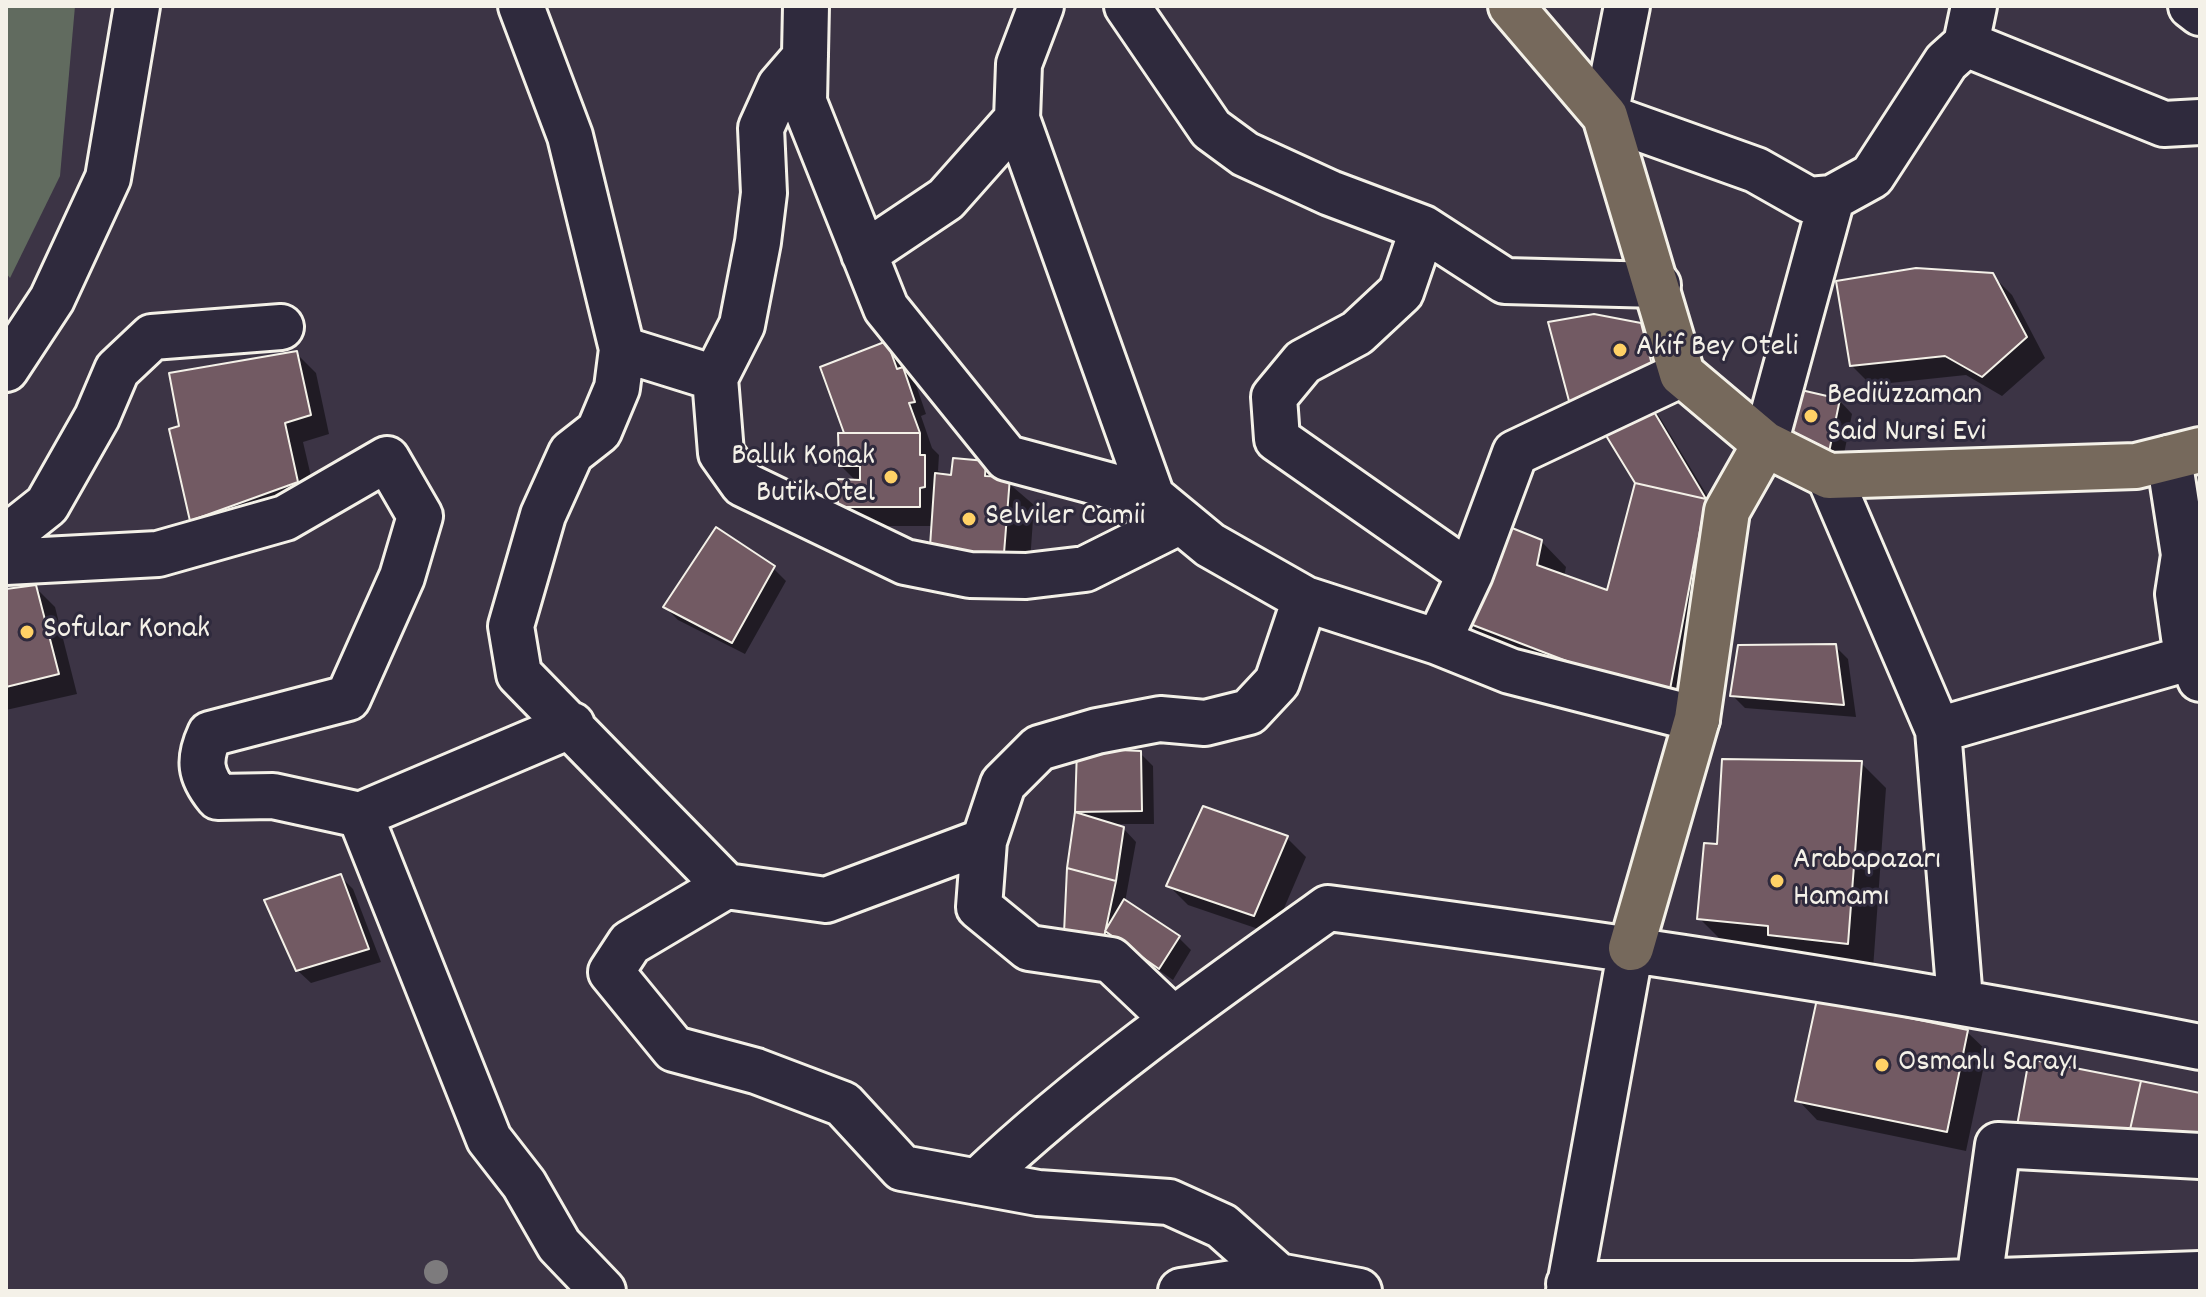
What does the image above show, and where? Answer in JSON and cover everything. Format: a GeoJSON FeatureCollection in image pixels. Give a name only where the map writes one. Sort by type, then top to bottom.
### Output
{"type":"FeatureCollection","features":[{"type":"Feature","properties":{"kind":"main road"},"geometry":{"type":"LineString","coordinates":[[1511,6],[1605,116],[1658,285],[1682,374],[1765,444],[1829,476],[2136,466],[2184,454]]}},
{"type":"Feature","properties":{"kind":"main road"},"geometry":{"type":"LineString","coordinates":[[1631,948],[1697,719],[1727,511],[1765,444]]}},
{"type":"Feature","properties":{"kind":"street"},"geometry":{"type":"LineString","coordinates":[[6,369],[52,299],[108,178],[137,6]]}},
{"type":"Feature","properties":{"kind":"street"},"geometry":{"type":"LineString","coordinates":[[521,6],[570,136],[622,349],[617,388],[599,431],[571,453],[543,515],[511,626],[519,674],[726,886],[826,900],[984,841]]}},
{"type":"Feature","properties":{"kind":"street"},"geometry":{"type":"LineString","coordinates":[[806,6],[804,102],[886,308],[1007,458],[1166,509],[1210,545],[1305,599],[1438,642],[1510,671],[1697,719]]}},
{"type":"Feature","properties":{"kind":"street"},"geometry":{"type":"LineString","coordinates":[[1041,6],[1019,64],[1017,119],[1166,509]]}},
{"type":"Feature","properties":{"kind":"street"},"geometry":{"type":"LineString","coordinates":[[1127,6],[1211,129],[1245,154],[1330,193],[1423,228],[1505,281],[1658,285]]}},
{"type":"Feature","properties":{"kind":"street"},"geometry":{"type":"LineString","coordinates":[[1627,6],[1605,116],[1756,170],[1809,200],[1832,198],[1872,176],[1970,25],[2164,124],[2200,122]]}},
{"type":"Feature","properties":{"kind":"street"},"geometry":{"type":"LineString","coordinates":[[2191,6],[2200,13]]}},
{"type":"Feature","properties":{"kind":"street"},"geometry":{"type":"LineString","coordinates":[[805,57],[780,86],[761,128],[764,193],[758,242],[742,325],[715,378],[721,453],[743,484],[905,562],[970,575],[1026,576],[1085,569],[1166,509]]}},
{"type":"Feature","properties":{"kind":"street"},"geometry":{"type":"LineString","coordinates":[[864,254],[946,199],[1017,119]]}},
{"type":"Feature","properties":{"kind":"street"},"geometry":{"type":"LineString","coordinates":[[1765,444],[1832,198]]}},
{"type":"Feature","properties":{"kind":"street"},"geometry":{"type":"LineString","coordinates":[[1423,228],[1401,292],[1357,333],[1303,362],[1274,397],[1277,439],[1470,574]]}},
{"type":"Feature","properties":{"kind":"street"},"geometry":{"type":"LineString","coordinates":[[6,553],[18,528],[47,505],[97,417],[117,370],[152,337],[281,327]]}},
{"type":"Feature","properties":{"kind":"street"},"geometry":{"type":"LineString","coordinates":[[622,349],[715,378]]}},
{"type":"Feature","properties":{"kind":"street"},"geometry":{"type":"LineString","coordinates":[[1438,642],[1470,574],[1515,453],[1682,374]]}},
{"type":"Feature","properties":{"kind":"street"},"geometry":{"type":"LineString","coordinates":[[1938,730],[2196,668],[2184,637],[2178,594],[2184,555],[2184,454]]}},
{"type":"Feature","properties":{"kind":"street"},"geometry":{"type":"LineString","coordinates":[[6,562],[158,554],[285,518],[387,459],[420,516],[402,577],[348,698],[210,734],[200,755],[204,780],[218,797],[273,796],[360,815],[572,725]]}},
{"type":"Feature","properties":{"kind":"street"},"geometry":{"type":"LineString","coordinates":[[1829,476],[1938,730],[1960,1000]]}},
{"type":"Feature","properties":{"kind":"street"},"geometry":{"type":"LineString","coordinates":[[1172,1018],[1111,960],[1029,948],[990,920],[979,907],[984,841],[1003,784],[1039,748],[1097,731],[1160,719],[1205,723],[1249,712],[1277,682],[1305,599]]}},
{"type":"Feature","properties":{"kind":"street"},"geometry":{"type":"LineString","coordinates":[[360,815],[489,1139],[524,1184],[559,1245],[603,1291]]}},
{"type":"Feature","properties":{"kind":"street"},"geometry":{"type":"LineString","coordinates":[[726,886],[630,943],[611,972],[674,1049],[756,1071],[843,1104],[902,1168],[1038,1193],[1169,1202],[1222,1226],[1278,1276]]}},
{"type":"Feature","properties":{"kind":"street"},"geometry":{"type":"LineString","coordinates":[[977,1182],[1025,1137],[1172,1018],[1328,908],[1631,948],[1960,1000],[2200,1047]]}},
{"type":"Feature","properties":{"kind":"street"},"geometry":{"type":"LineString","coordinates":[[1631,948],[1569,1288],[1914,1288],[1979,1281],[2200,1274]]}},
{"type":"Feature","properties":{"kind":"street"},"geometry":{"type":"LineString","coordinates":[[1979,1281],[1998,1145],[2200,1156]]}},
{"type":"Feature","properties":{"kind":"street"},"geometry":{"type":"LineString","coordinates":[[1181,1291],[1278,1276],[1359,1291]]}},
{"type":"Feature","properties":{"kind":"green space"},"geometry":{"type":"Polygon","coordinates":[[[6,6],[75,6],[60,176],[10,278],[6,273],[6,6]]]}},
{"type":"Feature","properties":{"kind":"building"},"geometry":{"type":"Polygon","coordinates":[[[1916,268],[1993,273],[2027,337],[1982,377],[1945,356],[1850,366],[1836,281],[1916,268]]]}},
{"type":"Feature","properties":{"kind":"building"},"geometry":{"type":"Polygon","coordinates":[[[1594,314],[1641,323],[1655,376],[1573,416],[1548,322],[1594,314]]]}},
{"type":"Feature","properties":{"kind":"building"},"geometry":{"type":"Polygon","coordinates":[[[887,341],[897,369],[903,367],[915,402],[909,403],[920,433],[844,433],[820,367],[887,341]]]}},
{"type":"Feature","properties":{"kind":"building"},"geometry":{"type":"Polygon","coordinates":[[[297,351],[311,415],[285,423],[298,482],[190,521],[169,429],[179,426],[169,373],[297,351]]]}},
{"type":"Feature","properties":{"kind":"building","name":"Bediüzzaman Said Nursi Evi"},"geometry":{"type":"Polygon","coordinates":[[[1788,387],[1840,399],[1828,457],[1784,434],[1788,387]]]}},
{"type":"Feature","properties":{"kind":"building"},"geometry":{"type":"Polygon","coordinates":[[[1647,400],[1706,499],[1635,483],[1602,429],[1647,400]]]}},
{"type":"Feature","properties":{"kind":"building"},"geometry":{"type":"Polygon","coordinates":[[[838,433],[920,433],[920,455],[925,455],[925,487],[920,488],[920,507],[838,507],[838,479],[860,480],[860,466],[839,466],[838,433]]]}},
{"type":"Feature","properties":{"kind":"building","name":"Selviler Camii"},"geometry":{"type":"Polygon","coordinates":[[[953,458],[986,461],[985,476],[1010,477],[1003,566],[929,561],[935,473],[951,475],[953,458]]]}},
{"type":"Feature","properties":{"kind":"building"},"geometry":{"type":"Polygon","coordinates":[[[1635,483],[1706,499],[1668,700],[1465,622],[1502,524],[1542,540],[1537,565],[1607,590],[1635,483]]]}},
{"type":"Feature","properties":{"kind":"building"},"geometry":{"type":"Polygon","coordinates":[[[716,527],[775,566],[732,643],[663,607],[716,527]]]}},
{"type":"Feature","properties":{"kind":"building","name":"Sofular Konak"},"geometry":{"type":"Polygon","coordinates":[[[36,585],[59,674],[6,687],[6,589],[36,585]]]}},
{"type":"Feature","properties":{"kind":"building"},"geometry":{"type":"Polygon","coordinates":[[[1836,644],[1844,705],[1730,696],[1738,645],[1836,644]]]}},
{"type":"Feature","properties":{"kind":"building"},"geometry":{"type":"Polygon","coordinates":[[[1077,748],[1141,751],[1142,811],[1075,812],[1077,748]]]}},
{"type":"Feature","properties":{"kind":"building","name":"Arabapazarı Hamamı"},"geometry":{"type":"Polygon","coordinates":[[[1722,759],[1862,761],[1848,944],[1768,935],[1768,926],[1697,919],[1704,843],[1717,844],[1722,759]]]}},
{"type":"Feature","properties":{"kind":"building"},"geometry":{"type":"Polygon","coordinates":[[[1203,806],[1288,836],[1254,916],[1166,886],[1203,806]]]}},
{"type":"Feature","properties":{"kind":"building"},"geometry":{"type":"Polygon","coordinates":[[[1075,812],[1124,827],[1116,881],[1067,868],[1075,812]]]}},
{"type":"Feature","properties":{"kind":"building"},"geometry":{"type":"Polygon","coordinates":[[[1067,868],[1116,881],[1103,942],[1064,933],[1067,868]]]}},
{"type":"Feature","properties":{"kind":"building"},"geometry":{"type":"Polygon","coordinates":[[[341,874],[369,949],[296,971],[264,900],[341,874]]]}},
{"type":"Feature","properties":{"kind":"building"},"geometry":{"type":"Polygon","coordinates":[[[1124,899],[1180,936],[1159,969],[1105,931],[1124,899]]]}},
{"type":"Feature","properties":{"kind":"building","name":"Osmanlı Sarayı"},"geometry":{"type":"Polygon","coordinates":[[[1817,999],[1968,1030],[1947,1132],[1795,1101],[1817,999]]]}},
{"type":"Feature","properties":{"kind":"building"},"geometry":{"type":"Polygon","coordinates":[[[2029,1059],[2141,1081],[2127,1143],[2015,1137],[2029,1059]]]}},
{"type":"Feature","properties":{"kind":"building"},"geometry":{"type":"Polygon","coordinates":[[[2141,1081],[2200,1093],[2200,1147],[2127,1143],[2141,1081]]]}},
{"type":"Feature","properties":{"kind":"place","name":"Akif Bey Oteli"},"geometry":{"type":"Point","coordinates":[1620,350]}},
{"type":"Feature","properties":{"kind":"place","name":"Bediüzzaman Said Nursi Evi"},"geometry":{"type":"Point","coordinates":[1811,416]}},
{"type":"Feature","properties":{"kind":"place","name":"Ballık Konak Butik Otel"},"geometry":{"type":"Point","coordinates":[891,477]}},
{"type":"Feature","properties":{"kind":"place","name":"Selviler Camii"},"geometry":{"type":"Point","coordinates":[969,519]}},
{"type":"Feature","properties":{"kind":"place","name":"Sofular Konak"},"geometry":{"type":"Point","coordinates":[27,632]}},
{"type":"Feature","properties":{"kind":"place","name":"Arabapazarı Hamamı"},"geometry":{"type":"Point","coordinates":[1777,881]}},
{"type":"Feature","properties":{"kind":"place","name":"Osmanlı Sarayı"},"geometry":{"type":"Point","coordinates":[1882,1065]}}]}
